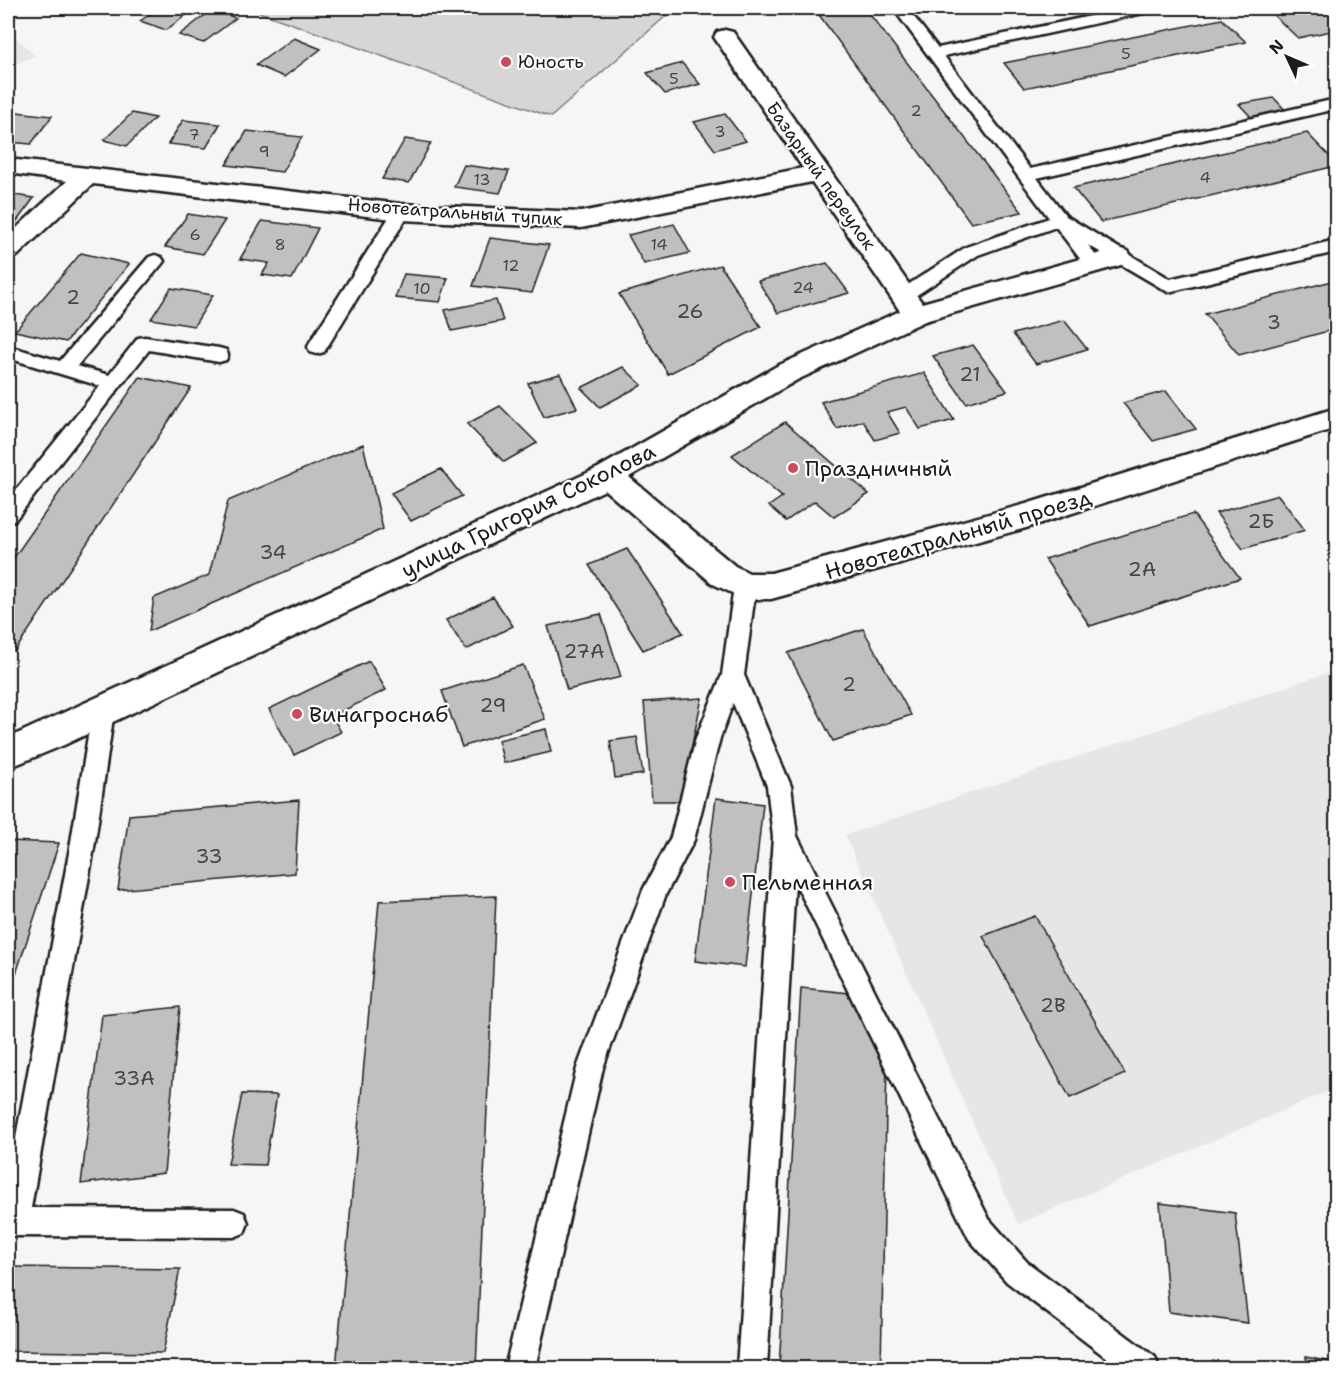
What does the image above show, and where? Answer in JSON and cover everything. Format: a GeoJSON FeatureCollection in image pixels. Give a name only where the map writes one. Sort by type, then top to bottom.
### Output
{"type":"FeatureCollection","features":[{"type":"Feature","properties":{"kind":"street","name":"Базарный переулок"},"geometry":{"type":"LineString","coordinates":[[725,37],[910,305]]}},
{"type":"Feature","properties":{"kind":"street","name":"Новотеатральный тупик"},"geometry":{"type":"LineString","coordinates":[[8,166],[401,212],[581,220],[819,173]]}},
{"type":"Feature","properties":{"kind":"street"},"geometry":{"type":"LineString","coordinates":[[8,250],[88,175]]}},
{"type":"Feature","properties":{"kind":"street","name":"улица Григория Соколова"},"geometry":{"type":"LineString","coordinates":[[8,753],[608,476],[910,305],[1119,257]]}},
{"type":"Feature","properties":{"kind":"street","name":"Новотеатральный проезд"},"geometry":{"type":"LineString","coordinates":[[745,586],[771,586],[799,580],[1015,519],[1336,417]]}},
{"type":"Feature","properties":{"kind":"street"},"geometry":{"type":"LineString","coordinates":[[608,476],[724,575],[745,586]]}},
{"type":"Feature","properties":{"kind":"lane"},"geometry":{"type":"LineString","coordinates":[[900,8],[1093,264]]}},
{"type":"Feature","properties":{"kind":"lane"},"geometry":{"type":"LineString","coordinates":[[935,53],[1148,8]]}},
{"type":"Feature","properties":{"kind":"lane"},"geometry":{"type":"LineString","coordinates":[[1026,175],[1336,104]]}},
{"type":"Feature","properties":{"kind":"lane"},"geometry":{"type":"LineString","coordinates":[[317,347],[401,212]]}},
{"type":"Feature","properties":{"kind":"lane"},"geometry":{"type":"LineString","coordinates":[[910,305],[972,251],[1059,220]]}},
{"type":"Feature","properties":{"kind":"lane"},"geometry":{"type":"LineString","coordinates":[[1059,220],[1168,286],[1336,246]]}},
{"type":"Feature","properties":{"kind":"lane"},"geometry":{"type":"LineString","coordinates":[[63,369],[155,261]]}},
{"type":"Feature","properties":{"kind":"lane"},"geometry":{"type":"LineString","coordinates":[[8,514],[146,343],[219,355]]}},
{"type":"Feature","properties":{"kind":"lane"},"geometry":{"type":"LineString","coordinates":[[8,352],[113,383]]}},
{"type":"Feature","properties":{"kind":"lane"},"geometry":{"type":"LineString","coordinates":[[520,1368],[590,1068],[655,890],[682,840],[708,738],[733,675],[745,586]]}},
{"type":"Feature","properties":{"kind":"lane"},"geometry":{"type":"LineString","coordinates":[[733,675],[779,786],[785,837],[752,1368]]}},
{"type":"Feature","properties":{"kind":"lane"},"geometry":{"type":"LineString","coordinates":[[103,711],[83,842],[14,1222],[234,1223]]}},
{"type":"Feature","properties":{"kind":"lane"},"geometry":{"type":"LineString","coordinates":[[785,837],[979,1229],[1017,1272],[1144,1368]]}},
{"type":"Feature","properties":{"kind":"shaded area","name":"Юность"},"geometry":{"type":"Polygon","coordinates":[[[248,8],[675,8],[551,117],[248,8]]]}},
{"type":"Feature","properties":{"kind":"shaded area"},"geometry":{"type":"Polygon","coordinates":[[[8,29],[35,56],[8,67],[8,29]]]}},
{"type":"Feature","properties":{"kind":"shaded area"},"geometry":{"type":"Polygon","coordinates":[[[1336,670],[1336,1088],[1018,1224],[845,835],[1336,670]]]}},
{"type":"Feature","properties":{"kind":"building"},"geometry":{"type":"Polygon","coordinates":[[[159,8],[193,10],[166,30],[140,21],[159,8]]]}},
{"type":"Feature","properties":{"kind":"building"},"geometry":{"type":"Polygon","coordinates":[[[814,8],[865,8],[1022,212],[971,223],[814,8]]]}},
{"type":"Feature","properties":{"kind":"building"},"geometry":{"type":"Polygon","coordinates":[[[1286,8],[1336,8],[1336,30],[1298,38],[1269,11],[1286,8]]]}},
{"type":"Feature","properties":{"kind":"building"},"geometry":{"type":"Polygon","coordinates":[[[212,10],[236,18],[203,43],[179,35],[212,10]]]}},
{"type":"Feature","properties":{"kind":"building"},"geometry":{"type":"Polygon","coordinates":[[[1222,19],[1246,42],[1024,88],[1004,63],[1222,19]]]}},
{"type":"Feature","properties":{"kind":"building"},"geometry":{"type":"Polygon","coordinates":[[[294,38],[321,49],[284,77],[256,65],[294,38]]]}},
{"type":"Feature","properties":{"kind":"building"},"geometry":{"type":"Polygon","coordinates":[[[682,63],[700,84],[665,94],[647,73],[682,63]]]}},
{"type":"Feature","properties":{"kind":"building"},"geometry":{"type":"Polygon","coordinates":[[[1274,98],[1287,112],[1252,118],[1239,104],[1274,98]]]}},
{"type":"Feature","properties":{"kind":"building"},"geometry":{"type":"Polygon","coordinates":[[[8,111],[52,116],[31,144],[8,142],[8,111]]]}},
{"type":"Feature","properties":{"kind":"building"},"geometry":{"type":"Polygon","coordinates":[[[132,113],[155,118],[127,146],[104,140],[132,113]]]}},
{"type":"Feature","properties":{"kind":"building"},"geometry":{"type":"Polygon","coordinates":[[[725,114],[746,141],[715,150],[694,122],[725,114]]]}},
{"type":"Feature","properties":{"kind":"building"},"geometry":{"type":"Polygon","coordinates":[[[183,120],[220,124],[206,148],[168,144],[183,120]]]}},
{"type":"Feature","properties":{"kind":"building"},"geometry":{"type":"Polygon","coordinates":[[[247,131],[302,137],[282,172],[226,165],[247,131]]]}},
{"type":"Feature","properties":{"kind":"building"},"geometry":{"type":"Polygon","coordinates":[[[1307,133],[1336,163],[1336,166],[1101,222],[1073,188],[1307,133]]]}},
{"type":"Feature","properties":{"kind":"building"},"geometry":{"type":"Polygon","coordinates":[[[405,139],[431,143],[409,183],[382,179],[405,139]]]}},
{"type":"Feature","properties":{"kind":"building"},"geometry":{"type":"Polygon","coordinates":[[[464,165],[509,171],[500,193],[454,187],[464,165]]]}},
{"type":"Feature","properties":{"kind":"building"},"geometry":{"type":"Polygon","coordinates":[[[8,194],[34,198],[8,233],[8,194]]]}},
{"type":"Feature","properties":{"kind":"building"},"geometry":{"type":"Polygon","coordinates":[[[188,214],[225,220],[203,254],[165,247],[188,214]]]}},
{"type":"Feature","properties":{"kind":"building"},"geometry":{"type":"Polygon","coordinates":[[[262,221],[318,228],[292,279],[262,275],[269,263],[240,259],[262,221]]]}},
{"type":"Feature","properties":{"kind":"building"},"geometry":{"type":"Polygon","coordinates":[[[674,224],[690,253],[644,264],[628,235],[674,224]]]}},
{"type":"Feature","properties":{"kind":"building"},"geometry":{"type":"Polygon","coordinates":[[[490,238],[549,245],[532,293],[473,286],[490,238]]]}},
{"type":"Feature","properties":{"kind":"building"},"geometry":{"type":"Polygon","coordinates":[[[81,253],[129,264],[66,342],[15,331],[81,253]]]}},
{"type":"Feature","properties":{"kind":"building"},"geometry":{"type":"Polygon","coordinates":[[[827,263],[849,293],[778,313],[758,281],[827,263]]]}},
{"type":"Feature","properties":{"kind":"building"},"geometry":{"type":"Polygon","coordinates":[[[720,265],[761,327],[668,374],[619,294],[720,265]]]}},
{"type":"Feature","properties":{"kind":"building"},"geometry":{"type":"Polygon","coordinates":[[[404,274],[448,278],[440,302],[395,298],[404,274]]]}},
{"type":"Feature","properties":{"kind":"building"},"geometry":{"type":"Polygon","coordinates":[[[1336,280],[1336,329],[1239,355],[1205,314],[1336,280]]]}},
{"type":"Feature","properties":{"kind":"building"},"geometry":{"type":"Polygon","coordinates":[[[171,288],[213,295],[194,326],[151,319],[171,288]]]}},
{"type":"Feature","properties":{"kind":"building"},"geometry":{"type":"Polygon","coordinates":[[[496,300],[503,321],[452,331],[445,310],[496,300]]]}},
{"type":"Feature","properties":{"kind":"building"},"geometry":{"type":"Polygon","coordinates":[[[1064,320],[1087,349],[1036,364],[1013,334],[1064,320]]]}},
{"type":"Feature","properties":{"kind":"building"},"geometry":{"type":"Polygon","coordinates":[[[973,345],[1007,391],[966,403],[933,356],[973,345]]]}},
{"type":"Feature","properties":{"kind":"building"},"geometry":{"type":"Polygon","coordinates":[[[623,367],[642,385],[600,407],[581,388],[623,367]]]}},
{"type":"Feature","properties":{"kind":"building"},"geometry":{"type":"Polygon","coordinates":[[[924,373],[954,420],[920,429],[906,407],[887,412],[900,433],[875,440],[863,421],[837,429],[821,402],[924,373]]]}},
{"type":"Feature","properties":{"kind":"building"},"geometry":{"type":"Polygon","coordinates":[[[560,374],[577,408],[544,417],[528,383],[560,374]]]}},
{"type":"Feature","properties":{"kind":"building"},"geometry":{"type":"Polygon","coordinates":[[[140,377],[191,388],[15,651],[8,650],[8,566],[140,377]]]}},
{"type":"Feature","properties":{"kind":"building"},"geometry":{"type":"Polygon","coordinates":[[[1166,391],[1196,429],[1153,441],[1123,403],[1166,391]]]}},
{"type":"Feature","properties":{"kind":"building"},"geometry":{"type":"Polygon","coordinates":[[[500,406],[537,443],[504,462],[467,424],[500,406]]]}},
{"type":"Feature","properties":{"kind":"building","name":"Праздничный"},"geometry":{"type":"Polygon","coordinates":[[[785,422],[869,494],[834,517],[815,501],[786,521],[769,506],[782,497],[732,455],[785,422]]]}},
{"type":"Feature","properties":{"kind":"building"},"geometry":{"type":"Polygon","coordinates":[[[363,444],[383,529],[149,631],[154,598],[209,575],[228,501],[363,444]]]}},
{"type":"Feature","properties":{"kind":"building"},"geometry":{"type":"Polygon","coordinates":[[[441,469],[462,496],[411,521],[391,493],[441,469]]]}},
{"type":"Feature","properties":{"kind":"building"},"geometry":{"type":"Polygon","coordinates":[[[1278,495],[1305,530],[1243,549],[1216,513],[1278,495]]]}},
{"type":"Feature","properties":{"kind":"building"},"geometry":{"type":"Polygon","coordinates":[[[1193,514],[1240,578],[1090,626],[1045,559],[1193,514]]]}},
{"type":"Feature","properties":{"kind":"building"},"geometry":{"type":"Polygon","coordinates":[[[627,549],[683,633],[643,650],[589,565],[627,549]]]}},
{"type":"Feature","properties":{"kind":"building"},"geometry":{"type":"Polygon","coordinates":[[[493,597],[513,626],[466,650],[446,620],[493,597]]]}},
{"type":"Feature","properties":{"kind":"building"},"geometry":{"type":"Polygon","coordinates":[[[601,614],[621,677],[567,690],[548,626],[601,614]]]}},
{"type":"Feature","properties":{"kind":"building"},"geometry":{"type":"Polygon","coordinates":[[[863,629],[911,715],[833,741],[788,653],[863,629]]]}},
{"type":"Feature","properties":{"kind":"building"},"geometry":{"type":"Polygon","coordinates":[[[369,661],[386,690],[332,716],[341,732],[294,755],[269,709],[369,661]]]}},
{"type":"Feature","properties":{"kind":"building"},"geometry":{"type":"Polygon","coordinates":[[[523,665],[545,719],[462,747],[442,691],[523,665]]]}},
{"type":"Feature","properties":{"kind":"building"},"geometry":{"type":"Polygon","coordinates":[[[702,698],[680,801],[652,801],[644,702],[702,698]]]}},
{"type":"Feature","properties":{"kind":"building"},"geometry":{"type":"Polygon","coordinates":[[[546,729],[551,752],[504,763],[498,740],[546,729]]]}},
{"type":"Feature","properties":{"kind":"building"},"geometry":{"type":"Polygon","coordinates":[[[637,737],[643,774],[615,778],[610,741],[637,737]]]}},
{"type":"Feature","properties":{"kind":"building","name":"Пельменная"},"geometry":{"type":"Polygon","coordinates":[[[716,798],[763,804],[745,967],[695,961],[716,798]]]}},
{"type":"Feature","properties":{"kind":"building"},"geometry":{"type":"Polygon","coordinates":[[[299,800],[295,873],[118,890],[129,815],[299,800]]]}},
{"type":"Feature","properties":{"kind":"building"},"geometry":{"type":"Polygon","coordinates":[[[8,841],[59,843],[8,998],[8,841]]]}},
{"type":"Feature","properties":{"kind":"building"},"geometry":{"type":"Polygon","coordinates":[[[496,896],[476,1368],[336,1368],[379,901],[496,896]]]}},
{"type":"Feature","properties":{"kind":"building"},"geometry":{"type":"Polygon","coordinates":[[[1035,916],[1125,1074],[1070,1098],[983,936],[1035,916]]]}},
{"type":"Feature","properties":{"kind":"building"},"geometry":{"type":"Polygon","coordinates":[[[801,988],[849,993],[887,1061],[881,1368],[779,1368],[801,988]]]}},
{"type":"Feature","properties":{"kind":"building"},"geometry":{"type":"Polygon","coordinates":[[[180,1007],[164,1173],[81,1184],[102,1015],[180,1007]]]}},
{"type":"Feature","properties":{"kind":"building"},"geometry":{"type":"Polygon","coordinates":[[[242,1094],[277,1095],[265,1165],[228,1164],[242,1094]]]}},
{"type":"Feature","properties":{"kind":"building"},"geometry":{"type":"Polygon","coordinates":[[[1160,1203],[1235,1213],[1248,1323],[1169,1312],[1160,1203]]]}},
{"type":"Feature","properties":{"kind":"building"},"geometry":{"type":"Polygon","coordinates":[[[8,1267],[180,1269],[163,1353],[8,1351],[8,1267]]]}},
{"type":"Feature","properties":{"kind":"building"},"geometry":{"type":"Polygon","coordinates":[[[1306,1357],[1336,1363],[1336,1368],[1308,1368],[1306,1357]]]}},
{"type":"Feature","properties":{"kind":"place","name":"Юность"},"geometry":{"type":"Point","coordinates":[506,62]}},
{"type":"Feature","properties":{"kind":"place","name":"Праздничный"},"geometry":{"type":"Point","coordinates":[793,468]}},
{"type":"Feature","properties":{"kind":"place","name":"Винагроснаб"},"geometry":{"type":"Point","coordinates":[297,714]}},
{"type":"Feature","properties":{"kind":"place","name":"Пельменная"},"geometry":{"type":"Point","coordinates":[730,882]}}]}
